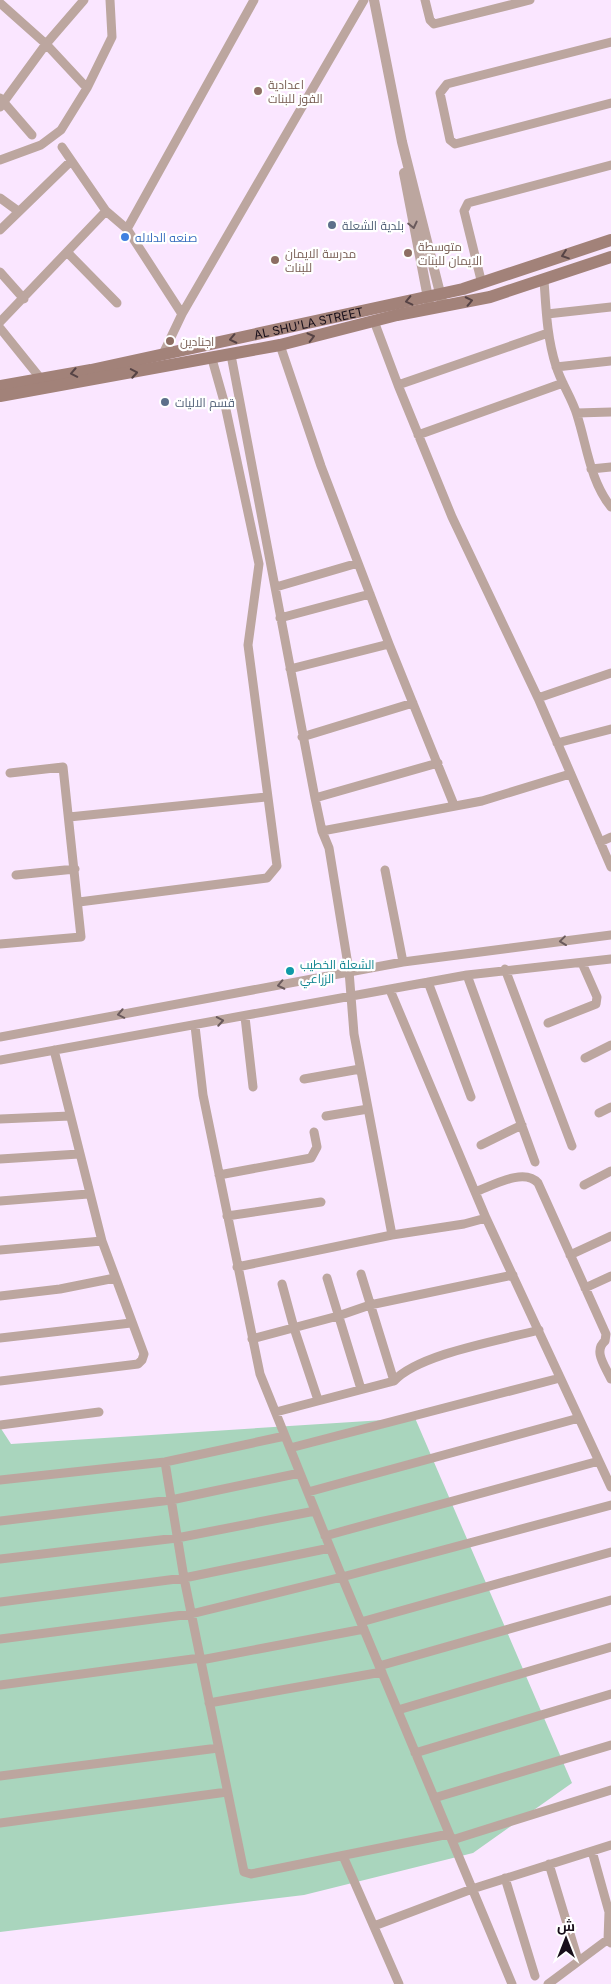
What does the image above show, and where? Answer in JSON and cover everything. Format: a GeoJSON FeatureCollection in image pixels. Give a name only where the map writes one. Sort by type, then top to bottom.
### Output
{"type":"FeatureCollection","features":[{"type":"Feature","properties":{"kind":"main road","name":"AL SHU'LA STREET"},"geometry":{"type":"LineString","coordinates":[[0,396],[212,359],[280,345],[374,321],[436,302],[482,284],[611,240]]}},
{"type":"Feature","properties":{"kind":"main road","name":"AL SHU'LA STREET"},"geometry":{"type":"LineString","coordinates":[[0,386],[436,302],[490,297],[611,257]]}},
{"type":"Feature","properties":{"kind":"street"},"geometry":{"type":"LineString","coordinates":[[32,135],[1,102],[46,44],[84,0]]}},
{"type":"Feature","properties":{"kind":"street"},"geometry":{"type":"LineString","coordinates":[[0,160],[41,145],[61,130],[87,88],[112,37],[110,0]]}},
{"type":"Feature","properties":{"kind":"street"},"geometry":{"type":"LineString","coordinates":[[127,229],[254,0]]}},
{"type":"Feature","properties":{"kind":"street"},"geometry":{"type":"LineString","coordinates":[[163,354],[182,314],[364,0]]}},
{"type":"Feature","properties":{"kind":"street"},"geometry":{"type":"LineString","coordinates":[[374,0],[436,302]]}},
{"type":"Feature","properties":{"kind":"street"},"geometry":{"type":"LineString","coordinates":[[424,0],[430,20],[434,24],[530,0]]}},
{"type":"Feature","properties":{"kind":"street"},"geometry":{"type":"LineString","coordinates":[[1,6],[46,44],[87,88]]}},
{"type":"Feature","properties":{"kind":"street"},"geometry":{"type":"LineString","coordinates":[[611,42],[447,84],[440,93],[450,140],[455,144],[611,103]]}},
{"type":"Feature","properties":{"kind":"street"},"geometry":{"type":"LineString","coordinates":[[62,147],[106,211],[127,229],[182,314]]}},
{"type":"Feature","properties":{"kind":"street"},"geometry":{"type":"LineString","coordinates":[[0,230],[71,161]]}},
{"type":"Feature","properties":{"kind":"street"},"geometry":{"type":"LineString","coordinates":[[482,284],[464,206],[468,203],[611,166]]}},
{"type":"Feature","properties":{"kind":"street"},"geometry":{"type":"LineString","coordinates":[[0,198],[18,211]]}},
{"type":"Feature","properties":{"kind":"street"},"geometry":{"type":"LineString","coordinates":[[0,322],[106,211]]}},
{"type":"Feature","properties":{"kind":"street"},"geometry":{"type":"LineString","coordinates":[[67,252],[117,303]]}},
{"type":"Feature","properties":{"kind":"street"},"geometry":{"type":"LineString","coordinates":[[0,272],[24,298]]}},
{"type":"Feature","properties":{"kind":"street"},"geometry":{"type":"LineString","coordinates":[[544,280],[548,333],[556,367],[577,414],[591,469],[600,490],[611,507]]}},
{"type":"Feature","properties":{"kind":"street"},"geometry":{"type":"LineString","coordinates":[[546,314],[611,307]]}},
{"type":"Feature","properties":{"kind":"street"},"geometry":{"type":"LineString","coordinates":[[374,321],[418,435],[472,562],[538,698],[611,867]]}},
{"type":"Feature","properties":{"kind":"street"},"geometry":{"type":"LineString","coordinates":[[0,328],[41,379]]}},
{"type":"Feature","properties":{"kind":"street"},"geometry":{"type":"LineString","coordinates":[[398,385],[548,333]]}},
{"type":"Feature","properties":{"kind":"street"},"geometry":{"type":"LineString","coordinates":[[280,345],[321,466],[389,644],[454,806]]}},
{"type":"Feature","properties":{"kind":"street"},"geometry":{"type":"LineString","coordinates":[[230,355],[276,587],[302,737],[322,831],[329,848],[349,971],[354,1034],[392,1235]]}},
{"type":"Feature","properties":{"kind":"street"},"geometry":{"type":"LineString","coordinates":[[79,902],[267,878],[277,866],[266,797],[248,646],[259,564],[225,405],[212,359]]}},
{"type":"Feature","properties":{"kind":"street"},"geometry":{"type":"LineString","coordinates":[[556,367],[611,361]]}},
{"type":"Feature","properties":{"kind":"street"},"geometry":{"type":"LineString","coordinates":[[418,435],[563,383]]}},
{"type":"Feature","properties":{"kind":"street"},"geometry":{"type":"LineString","coordinates":[[577,414],[611,412]]}},
{"type":"Feature","properties":{"kind":"street"},"geometry":{"type":"LineString","coordinates":[[591,469],[611,467]]}},
{"type":"Feature","properties":{"kind":"street"},"geometry":{"type":"LineString","coordinates":[[276,587],[358,562]]}},
{"type":"Feature","properties":{"kind":"street"},"geometry":{"type":"LineString","coordinates":[[280,618],[370,594]]}},
{"type":"Feature","properties":{"kind":"street"},"geometry":{"type":"LineString","coordinates":[[290,669],[389,644]]}},
{"type":"Feature","properties":{"kind":"street"},"geometry":{"type":"LineString","coordinates":[[538,698],[611,673]]}},
{"type":"Feature","properties":{"kind":"street"},"geometry":{"type":"LineString","coordinates":[[302,737],[413,703]]}},
{"type":"Feature","properties":{"kind":"street"},"geometry":{"type":"LineString","coordinates":[[557,743],[611,729]]}},
{"type":"Feature","properties":{"kind":"street"},"geometry":{"type":"LineString","coordinates":[[315,798],[438,763]]}},
{"type":"Feature","properties":{"kind":"street"},"geometry":{"type":"LineString","coordinates":[[0,944],[81,937],[79,902],[63,767],[10,773]]}},
{"type":"Feature","properties":{"kind":"street"},"geometry":{"type":"LineString","coordinates":[[322,831],[482,800],[570,774]]}},
{"type":"Feature","properties":{"kind":"street"},"geometry":{"type":"LineString","coordinates":[[69,817],[266,797]]}},
{"type":"Feature","properties":{"kind":"street"},"geometry":{"type":"LineString","coordinates":[[600,842],[611,837]]}},
{"type":"Feature","properties":{"kind":"street"},"geometry":{"type":"LineString","coordinates":[[16,875],[75,869]]}},
{"type":"Feature","properties":{"kind":"street"},"geometry":{"type":"LineString","coordinates":[[385,870],[403,962]]}},
{"type":"Feature","properties":{"kind":"street"},"geometry":{"type":"LineString","coordinates":[[0,1037],[349,971],[403,962],[611,935]]}},
{"type":"Feature","properties":{"kind":"street"},"geometry":{"type":"LineString","coordinates":[[0,1060],[245,1017],[467,975],[505,969],[611,959]]}},
{"type":"Feature","properties":{"kind":"street"},"geometry":{"type":"LineString","coordinates":[[548,1023],[596,1004],[597,997],[582,963]]}},
{"type":"Feature","properties":{"kind":"street"},"geometry":{"type":"LineString","coordinates":[[505,969],[572,1146]]}},
{"type":"Feature","properties":{"kind":"street"},"geometry":{"type":"LineString","coordinates":[[467,975],[535,1162]]}},
{"type":"Feature","properties":{"kind":"street"},"geometry":{"type":"LineString","coordinates":[[428,982],[471,1098]]}},
{"type":"Feature","properties":{"kind":"street"},"geometry":{"type":"LineString","coordinates":[[390,990],[474,1192],[611,1487]]}},
{"type":"Feature","properties":{"kind":"street"},"geometry":{"type":"LineString","coordinates":[[245,1017],[253,1087]]}},
{"type":"Feature","properties":{"kind":"street"},"geometry":{"type":"LineString","coordinates":[[194,1026],[203,1095],[260,1374],[342,1578],[512,1984]]}},
{"type":"Feature","properties":{"kind":"street"},"geometry":{"type":"LineString","coordinates":[[585,1058],[611,1045]]}},
{"type":"Feature","properties":{"kind":"street"},"geometry":{"type":"LineString","coordinates":[[0,1381],[138,1364],[144,1354],[102,1241],[88,1194],[54,1050]]}},
{"type":"Feature","properties":{"kind":"street"},"geometry":{"type":"LineString","coordinates":[[304,1079],[360,1069]]}},
{"type":"Feature","properties":{"kind":"street"},"geometry":{"type":"LineString","coordinates":[[599,1113],[611,1107]]}},
{"type":"Feature","properties":{"kind":"street"},"geometry":{"type":"LineString","coordinates":[[326,1116],[368,1109]]}},
{"type":"Feature","properties":{"kind":"street"},"geometry":{"type":"LineString","coordinates":[[0,1119],[70,1116]]}},
{"type":"Feature","properties":{"kind":"street"},"geometry":{"type":"LineString","coordinates":[[481,1145],[522,1124]]}},
{"type":"Feature","properties":{"kind":"street"},"geometry":{"type":"LineString","coordinates":[[219,1175],[311,1158],[317,1148],[314,1132]]}},
{"type":"Feature","properties":{"kind":"street"},"geometry":{"type":"LineString","coordinates":[[0,1160],[79,1154]]}},
{"type":"Feature","properties":{"kind":"street"},"geometry":{"type":"LineString","coordinates":[[584,1185],[611,1171]]}},
{"type":"Feature","properties":{"kind":"street"},"geometry":{"type":"LineString","coordinates":[[474,1192],[522,1176],[534,1178],[606,1334],[605,1341],[600,1345],[598,1351],[611,1378]]}},
{"type":"Feature","properties":{"kind":"street"},"geometry":{"type":"LineString","coordinates":[[0,1201],[88,1194]]}},
{"type":"Feature","properties":{"kind":"street"},"geometry":{"type":"LineString","coordinates":[[227,1216],[321,1202]]}},
{"type":"Feature","properties":{"kind":"street"},"geometry":{"type":"LineString","coordinates":[[237,1267],[392,1235],[464,1224],[486,1218]]}},
{"type":"Feature","properties":{"kind":"street"},"geometry":{"type":"LineString","coordinates":[[570,1255],[611,1236]]}},
{"type":"Feature","properties":{"kind":"street"},"geometry":{"type":"LineString","coordinates":[[0,1250],[102,1241]]}},
{"type":"Feature","properties":{"kind":"street"},"geometry":{"type":"LineString","coordinates":[[361,1274],[394,1381]]}},
{"type":"Feature","properties":{"kind":"street"},"geometry":{"type":"LineString","coordinates":[[252,1338],[338,1316],[370,1305],[513,1275]]}},
{"type":"Feature","properties":{"kind":"street"},"geometry":{"type":"LineString","coordinates":[[585,1288],[611,1276]]}},
{"type":"Feature","properties":{"kind":"street"},"geometry":{"type":"LineString","coordinates":[[0,1296],[60,1289],[115,1278]]}},
{"type":"Feature","properties":{"kind":"street"},"geometry":{"type":"LineString","coordinates":[[327,1278],[361,1389]]}},
{"type":"Feature","properties":{"kind":"street"},"geometry":{"type":"LineString","coordinates":[[282,1284],[294,1328],[318,1400]]}},
{"type":"Feature","properties":{"kind":"street"},"geometry":{"type":"LineString","coordinates":[[0,1338],[131,1323]]}},
{"type":"Feature","properties":{"kind":"street"},"geometry":{"type":"LineString","coordinates":[[276,1412],[394,1381],[404,1372],[427,1360],[538,1330]]}},
{"type":"Feature","properties":{"kind":"street"},"geometry":{"type":"LineString","coordinates":[[290,1448],[560,1378]]}},
{"type":"Feature","properties":{"kind":"street"},"geometry":{"type":"LineString","coordinates":[[0,1425],[99,1412]]}},
{"type":"Feature","properties":{"kind":"street"},"geometry":{"type":"LineString","coordinates":[[308,1492],[579,1418]]}},
{"type":"Feature","properties":{"kind":"street"},"geometry":{"type":"LineString","coordinates":[[0,1480],[165,1462],[285,1436]]}},
{"type":"Feature","properties":{"kind":"street"},"geometry":{"type":"LineString","coordinates":[[325,1536],[599,1460]]}},
{"type":"Feature","properties":{"kind":"street"},"geometry":{"type":"LineString","coordinates":[[165,1462],[191,1614],[242,1867],[247,1874],[451,1837],[611,1790]]}},
{"type":"Feature","properties":{"kind":"street"},"geometry":{"type":"LineString","coordinates":[[0,1521],[171,1500],[300,1474]]}},
{"type":"Feature","properties":{"kind":"street"},"geometry":{"type":"LineString","coordinates":[[0,1639],[191,1614],[342,1578],[611,1505]]}},
{"type":"Feature","properties":{"kind":"street"},"geometry":{"type":"LineString","coordinates":[[0,1559],[177,1538],[315,1511]]}},
{"type":"Feature","properties":{"kind":"street"},"geometry":{"type":"LineString","coordinates":[[0,1602],[184,1578],[330,1548]]}},
{"type":"Feature","properties":{"kind":"street"},"geometry":{"type":"LineString","coordinates":[[0,1685],[200,1659],[362,1625],[611,1552]]}},
{"type":"Feature","properties":{"kind":"street"},"geometry":{"type":"LineString","coordinates":[[209,1703],[380,1669],[611,1600]]}},
{"type":"Feature","properties":{"kind":"street"},"geometry":{"type":"LineString","coordinates":[[398,1710],[611,1647]]}},
{"type":"Feature","properties":{"kind":"street"},"geometry":{"type":"LineString","coordinates":[[415,1753],[611,1694]]}},
{"type":"Feature","properties":{"kind":"street"},"geometry":{"type":"LineString","coordinates":[[434,1798],[611,1745]]}},
{"type":"Feature","properties":{"kind":"street"},"geometry":{"type":"LineString","coordinates":[[0,1776],[218,1748]]}},
{"type":"Feature","properties":{"kind":"street"},"geometry":{"type":"LineString","coordinates":[[0,1823],[227,1792]]}},
{"type":"Feature","properties":{"kind":"street"},"geometry":{"type":"LineString","coordinates":[[374,1926],[472,1889],[611,1845]]}},
{"type":"Feature","properties":{"kind":"street"},"geometry":{"type":"LineString","coordinates":[[548,1984],[578,1960],[610,1940],[609,1912],[592,1851]]}},
{"type":"Feature","properties":{"kind":"street"},"geometry":{"type":"LineString","coordinates":[[343,1856],[399,1984]]}},
{"type":"Feature","properties":{"kind":"street"},"geometry":{"type":"LineString","coordinates":[[548,1864],[578,1960]]}},
{"type":"Feature","properties":{"kind":"street"},"geometry":{"type":"LineString","coordinates":[[505,1878],[535,1976]]}},
{"type":"Feature","properties":{"kind":"green space"},"geometry":{"type":"Polygon","coordinates":[[[415,1418],[572,1783],[473,1853],[304,1895],[0,1932],[0,1427],[11,1444],[415,1418]]]}},
{"type":"Feature","properties":{"kind":"place","name":"اعدادية الفوز للبنات"},"geometry":{"type":"Point","coordinates":[258,91]}},
{"type":"Feature","properties":{"kind":"place","name":"بلدية الشعلة"},"geometry":{"type":"Point","coordinates":[332,225]}},
{"type":"Feature","properties":{"kind":"place","name":"صنعه الدلاله"},"geometry":{"type":"Point","coordinates":[125,237]}},
{"type":"Feature","properties":{"kind":"place","name":"متوسطة الايمان للبنات"},"geometry":{"type":"Point","coordinates":[408,253]}},
{"type":"Feature","properties":{"kind":"place","name":"مدرسة الايمان للبنات"},"geometry":{"type":"Point","coordinates":[275,260]}},
{"type":"Feature","properties":{"kind":"place","name":"اجنادين"},"geometry":{"type":"Point","coordinates":[170,341]}},
{"type":"Feature","properties":{"kind":"place","name":"قسم الاليات"},"geometry":{"type":"Point","coordinates":[165,402]}},
{"type":"Feature","properties":{"kind":"place","name":"الشعلة الخطيب الزراعي"},"geometry":{"type":"Point","coordinates":[290,971]}}]}
